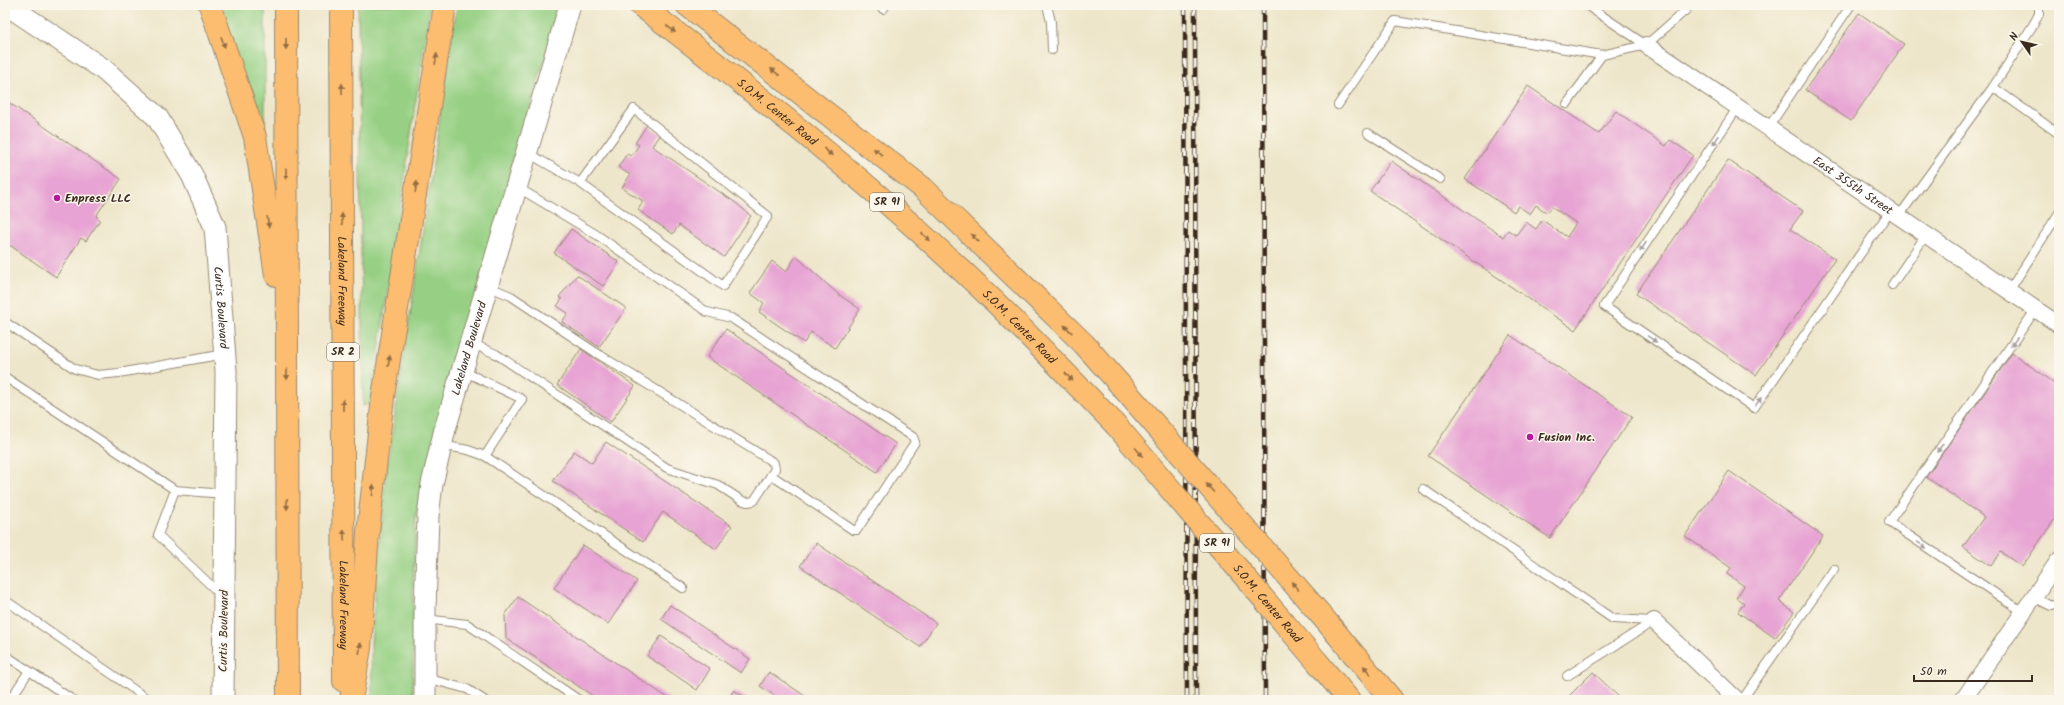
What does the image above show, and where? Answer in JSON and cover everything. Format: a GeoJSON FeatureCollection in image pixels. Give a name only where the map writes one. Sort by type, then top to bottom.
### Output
{"type":"FeatureCollection","features":[{"type":"Feature","properties":{"kind":"main road"},"geometry":{"type":"LineString","coordinates":[[210,5],[255,137],[287,348]]}},
{"type":"Feature","properties":{"kind":"main road"},"geometry":{"type":"LineString","coordinates":[[286,5],[288,700]]}},
{"type":"Feature","properties":{"kind":"main road","name":"Lakeland Freeway"},"geometry":{"type":"LineString","coordinates":[[342,5],[344,700]]}},
{"type":"Feature","properties":{"kind":"main road"},"geometry":{"type":"LineString","coordinates":[[351,700],[360,648],[368,532],[383,397],[445,5]]}},
{"type":"Feature","properties":{"kind":"main road","name":"S.O.M. Center Road"},"geometry":{"type":"LineString","coordinates":[[640,5],[746,86],[868,185],[949,258],[1114,422],[1349,700]]}},
{"type":"Feature","properties":{"kind":"main road","name":"SR 91"},"geometry":{"type":"LineString","coordinates":[[687,5],[923,188],[1084,344],[1124,388],[1392,700]]}},
{"type":"Feature","properties":{"kind":"street","name":"Curtis Boulevard"},"geometry":{"type":"LineString","coordinates":[[7,5],[103,69],[157,117],[192,175],[215,227],[225,354],[223,700]]}},
{"type":"Feature","properties":{"kind":"street","name":"Lakeland Boulevard"},"geometry":{"type":"LineString","coordinates":[[426,700],[425,619],[428,516],[432,484],[442,445],[444,429],[570,5]]}},
{"type":"Feature","properties":{"kind":"street","name":"East 355th Street"},"geometry":{"type":"LineString","coordinates":[[1646,45],[2059,325]]}},
{"type":"Feature","properties":{"kind":"street"},"geometry":{"type":"LineString","coordinates":[[1963,700],[2059,560]]}},
{"type":"Feature","properties":{"kind":"street"},"geometry":{"type":"LineString","coordinates":[[1654,621],[1735,699]]}},
{"type":"Feature","properties":{"kind":"lane"},"geometry":{"type":"LineString","coordinates":[[878,5],[883,9],[886,5]]}},
{"type":"Feature","properties":{"kind":"lane"},"geometry":{"type":"LineString","coordinates":[[1047,5],[1051,22],[1052,50]]}},
{"type":"Feature","properties":{"kind":"lane"},"geometry":{"type":"LineString","coordinates":[[1586,5],[1646,45]]}},
{"type":"Feature","properties":{"kind":"lane"},"geometry":{"type":"LineString","coordinates":[[1338,106],[1395,21],[1602,55],[1646,45],[1686,10],[1689,5]]}},
{"type":"Feature","properties":{"kind":"lane"},"geometry":{"type":"LineString","coordinates":[[1768,128],[1851,5]]}},
{"type":"Feature","properties":{"kind":"lane"},"geometry":{"type":"LineString","coordinates":[[1738,107],[1604,306],[1754,408],[1895,214],[1993,87],[2033,25],[2039,14],[2039,5]]}},
{"type":"Feature","properties":{"kind":"lane"},"geometry":{"type":"LineString","coordinates":[[1567,104],[1602,55]]}},
{"type":"Feature","properties":{"kind":"lane"},"geometry":{"type":"LineString","coordinates":[[1993,87],[2059,134]]}},
{"type":"Feature","properties":{"kind":"lane"},"geometry":{"type":"LineString","coordinates":[[527,152],[580,183],[723,286],[768,216],[634,109],[580,183]]}},
{"type":"Feature","properties":{"kind":"lane"},"geometry":{"type":"LineString","coordinates":[[1368,133],[1440,179]]}},
{"type":"Feature","properties":{"kind":"lane"},"geometry":{"type":"LineString","coordinates":[[517,187],[597,235],[707,312],[731,318],[913,437],[915,442],[857,530],[853,530],[771,475]]}},
{"type":"Feature","properties":{"kind":"lane"},"geometry":{"type":"LineString","coordinates":[[2009,291],[2059,213]]}},
{"type":"Feature","properties":{"kind":"lane"},"geometry":{"type":"LineString","coordinates":[[1892,285],[1926,235]]}},
{"type":"Feature","properties":{"kind":"lane"},"geometry":{"type":"LineString","coordinates":[[471,342],[496,354],[667,468],[718,485],[741,500],[747,502],[754,501],[775,469],[774,463],[768,459],[595,352],[511,296],[487,286]]}},
{"type":"Feature","properties":{"kind":"lane"},"geometry":{"type":"LineString","coordinates":[[2023,612],[1888,522],[2036,310]]}},
{"type":"Feature","properties":{"kind":"lane"},"geometry":{"type":"LineString","coordinates":[[5,322],[75,369],[98,375],[119,373],[225,354]]}},
{"type":"Feature","properties":{"kind":"lane"},"geometry":{"type":"LineString","coordinates":[[462,370],[522,398],[485,456]]}},
{"type":"Feature","properties":{"kind":"lane"},"geometry":{"type":"LineString","coordinates":[[5,377],[175,490],[225,494]]}},
{"type":"Feature","properties":{"kind":"lane"},"geometry":{"type":"LineString","coordinates":[[442,445],[468,450],[485,456],[683,588]]}},
{"type":"Feature","properties":{"kind":"lane"},"geometry":{"type":"LineString","coordinates":[[1423,489],[1613,619],[1654,621]]}},
{"type":"Feature","properties":{"kind":"lane"},"geometry":{"type":"LineString","coordinates":[[175,490],[158,535],[224,599]]}},
{"type":"Feature","properties":{"kind":"lane"},"geometry":{"type":"LineString","coordinates":[[1735,699],[1834,569]]}},
{"type":"Feature","properties":{"kind":"lane"},"geometry":{"type":"LineString","coordinates":[[2034,597],[2051,606],[2059,603]]}},
{"type":"Feature","properties":{"kind":"lane"},"geometry":{"type":"LineString","coordinates":[[5,600],[150,700]]}},
{"type":"Feature","properties":{"kind":"lane"},"geometry":{"type":"LineString","coordinates":[[425,619],[467,624],[579,700]]}},
{"type":"Feature","properties":{"kind":"lane"},"geometry":{"type":"LineString","coordinates":[[1567,676],[1654,621]]}},
{"type":"Feature","properties":{"kind":"lane"},"geometry":{"type":"LineString","coordinates":[[5,654],[71,700]]}},
{"type":"Feature","properties":{"kind":"lane"},"geometry":{"type":"LineString","coordinates":[[10,700],[29,671]]}},
{"type":"Feature","properties":{"kind":"lane"},"geometry":{"type":"LineString","coordinates":[[425,678],[467,689],[484,700]]}},
{"type":"Feature","properties":{"kind":"green space"},"geometry":{"type":"Polygon","coordinates":[[[216,5],[265,5],[265,155],[216,5]]]}},
{"type":"Feature","properties":{"kind":"green space"},"geometry":{"type":"Polygon","coordinates":[[[358,5],[430,5],[378,357],[370,404],[363,406],[358,5]]]}},
{"type":"Feature","properties":{"kind":"green space"},"geometry":{"type":"Polygon","coordinates":[[[457,5],[560,5],[464,335],[416,514],[413,590],[413,700],[372,700],[371,642],[385,480],[457,5]]]}},
{"type":"Feature","properties":{"kind":"building"},"geometry":{"type":"Polygon","coordinates":[[[1859,13],[1904,44],[1851,121],[1805,90],[1859,13]]]}},
{"type":"Feature","properties":{"kind":"building"},"geometry":{"type":"Polygon","coordinates":[[[1528,86],[1599,134],[1616,111],[1666,146],[1670,140],[1693,155],[1575,330],[1370,191],[1391,161],[1503,237],[1508,230],[1516,235],[1526,222],[1536,229],[1542,220],[1567,237],[1576,223],[1552,207],[1547,213],[1536,205],[1530,214],[1518,206],[1514,212],[1465,179],[1528,86]]]}},
{"type":"Feature","properties":{"kind":"building","name":"Enpress LLC"},"geometry":{"type":"Polygon","coordinates":[[[5,100],[121,179],[96,216],[100,220],[86,241],[81,238],[56,277],[5,242],[5,100]]]}},
{"type":"Feature","properties":{"kind":"building"},"geometry":{"type":"Polygon","coordinates":[[[647,125],[660,134],[652,146],[736,203],[751,216],[724,257],[679,225],[673,234],[638,210],[643,201],[622,188],[630,175],[618,167],[627,154],[631,156],[639,145],[635,143],[647,125]]]}},
{"type":"Feature","properties":{"kind":"building"},"geometry":{"type":"Polygon","coordinates":[[[1728,160],[1803,211],[1790,229],[1835,259],[1756,375],[1636,294],[1728,160]]]}},
{"type":"Feature","properties":{"kind":"building"},"geometry":{"type":"Polygon","coordinates":[[[571,229],[619,262],[603,286],[554,253],[571,229]]]}},
{"type":"Feature","properties":{"kind":"building"},"geometry":{"type":"Polygon","coordinates":[[[796,256],[838,294],[860,309],[835,348],[811,332],[804,343],[759,312],[764,303],[750,293],[772,261],[786,272],[796,256]]]}},
{"type":"Feature","properties":{"kind":"building"},"geometry":{"type":"Polygon","coordinates":[[[577,275],[626,308],[599,347],[562,322],[568,313],[557,306],[562,299],[559,297],[577,275]]]}},
{"type":"Feature","properties":{"kind":"building"},"geometry":{"type":"Polygon","coordinates":[[[726,329],[896,444],[877,472],[707,357],[726,329]]]}},
{"type":"Feature","properties":{"kind":"building","name":"Fusion Inc."},"geometry":{"type":"Polygon","coordinates":[[[1510,335],[1632,417],[1550,538],[1428,456],[1510,335]]]}},
{"type":"Feature","properties":{"kind":"building"},"geometry":{"type":"Polygon","coordinates":[[[581,349],[635,386],[611,422],[557,385],[581,349]]]}},
{"type":"Feature","properties":{"kind":"building"},"geometry":{"type":"Polygon","coordinates":[[[2012,353],[2059,386],[2059,513],[2022,567],[2001,552],[1991,566],[1963,547],[1984,517],[1926,477],[2012,353]]]}},
{"type":"Feature","properties":{"kind":"building"},"geometry":{"type":"Polygon","coordinates":[[[606,442],[732,526],[716,549],[663,512],[643,542],[553,481],[574,451],[592,463],[606,442]]]}},
{"type":"Feature","properties":{"kind":"building"},"geometry":{"type":"Polygon","coordinates":[[[1729,471],[1823,536],[1779,601],[1794,612],[1775,638],[1738,612],[1744,603],[1736,598],[1744,586],[1727,574],[1731,568],[1685,536],[1729,471]]]}},
{"type":"Feature","properties":{"kind":"building"},"geometry":{"type":"Polygon","coordinates":[[[816,543],[936,623],[920,647],[800,566],[816,543]]]}},
{"type":"Feature","properties":{"kind":"building"},"geometry":{"type":"Polygon","coordinates":[[[583,545],[637,581],[608,624],[554,588],[583,545]]]}},
{"type":"Feature","properties":{"kind":"building"},"geometry":{"type":"Polygon","coordinates":[[[518,597],[671,700],[599,700],[506,638],[505,615],[518,597]]]}},
{"type":"Feature","properties":{"kind":"building"},"geometry":{"type":"Polygon","coordinates":[[[670,605],[750,659],[741,673],[661,619],[670,605]]]}},
{"type":"Feature","properties":{"kind":"building"},"geometry":{"type":"Polygon","coordinates":[[[661,636],[710,669],[697,690],[647,656],[661,636]]]}},
{"type":"Feature","properties":{"kind":"building"},"geometry":{"type":"Polygon","coordinates":[[[2059,658],[2059,670],[2054,666],[2059,658]]]}},
{"type":"Feature","properties":{"kind":"building"},"geometry":{"type":"Polygon","coordinates":[[[769,672],[811,700],[781,700],[760,686],[769,672]]]}},
{"type":"Feature","properties":{"kind":"building"},"geometry":{"type":"Polygon","coordinates":[[[1593,672],[1622,700],[1565,700],[1593,672]]]}},
{"type":"Feature","properties":{"kind":"building"},"geometry":{"type":"Polygon","coordinates":[[[734,690],[749,700],[727,700],[734,690]]]}},
{"type":"Feature","properties":{"kind":"railway"},"geometry":{"type":"LineString","coordinates":[[1185,5],[1187,700]]}},
{"type":"Feature","properties":{"kind":"railway"},"geometry":{"type":"LineString","coordinates":[[1195,5],[1196,700]]}},
{"type":"Feature","properties":{"kind":"railway"},"geometry":{"type":"LineString","coordinates":[[1263,5],[1265,700]]}},
{"type":"Feature","properties":{"kind":"place","name":"Enpress LLC"},"geometry":{"type":"Point","coordinates":[57,198]}},
{"type":"Feature","properties":{"kind":"place","name":"Fusion Inc."},"geometry":{"type":"Point","coordinates":[1530,437]}}]}
